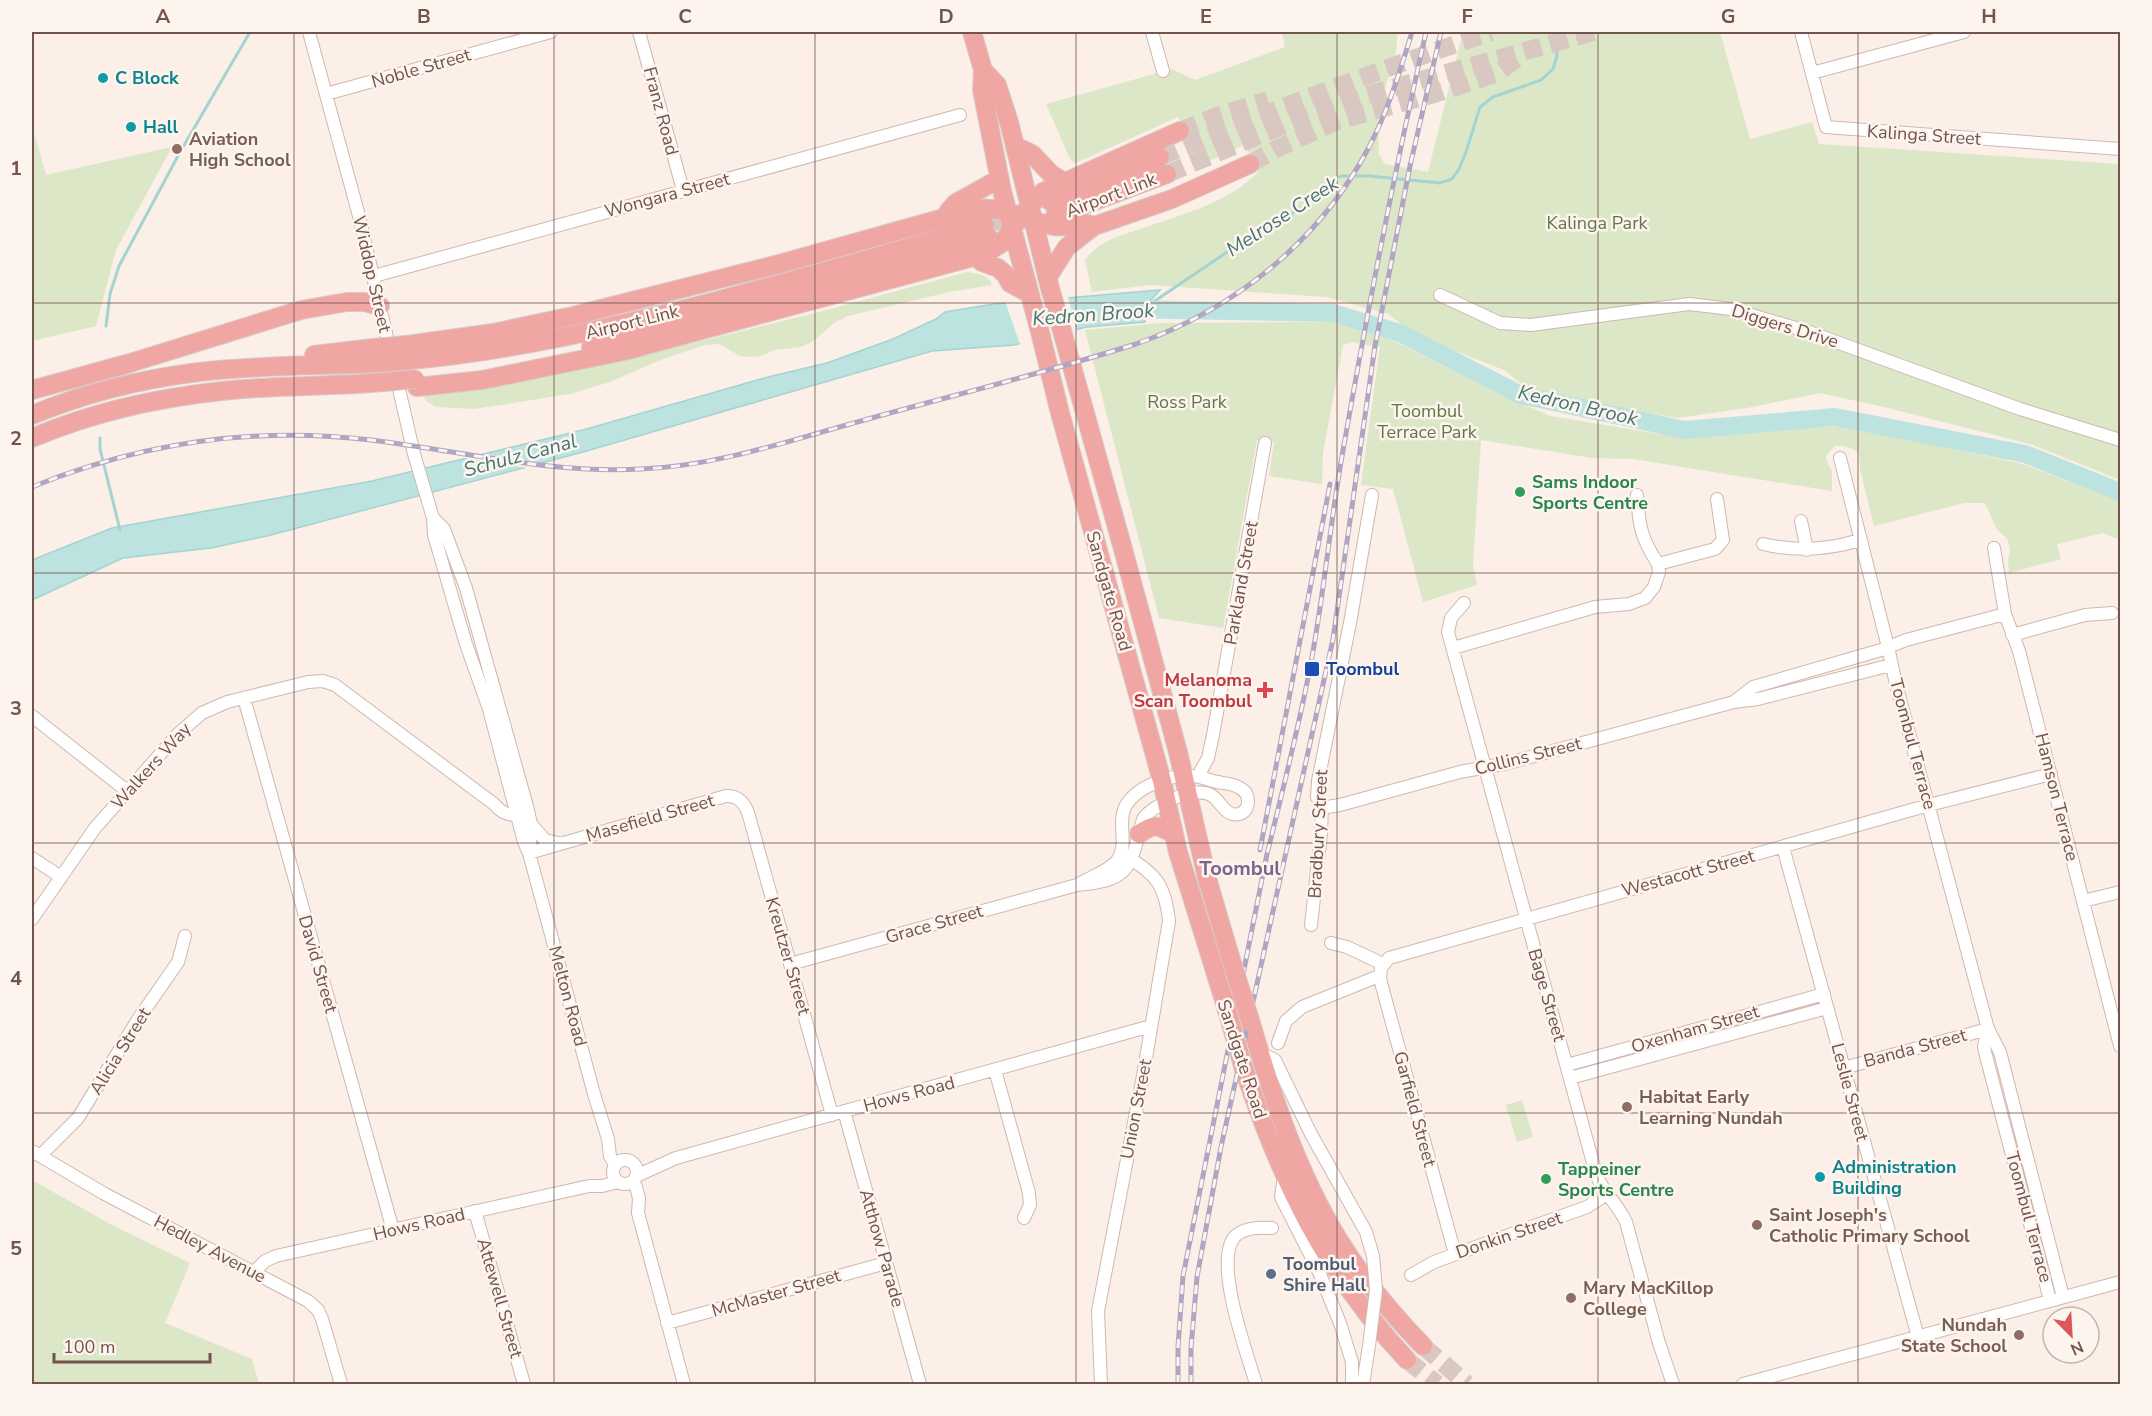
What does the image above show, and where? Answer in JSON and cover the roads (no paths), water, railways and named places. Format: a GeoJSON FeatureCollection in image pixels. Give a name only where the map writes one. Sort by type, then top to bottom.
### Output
{"type":"FeatureCollection","features":[{"type":"Feature","properties":{"kind":"highway","name":"Sandgate Road"},"geometry":{"type":"LineString","coordinates":[[972,32],[983,70],[982,90],[999,179],[1020,217],[1048,283],[1123,549],[1191,776],[1188,795],[1207,878],[1280,1113],[1324,1214],[1368,1283],[1423,1346]]}},
{"type":"Feature","properties":{"kind":"highway","name":"Sandgate Road"},"geometry":{"type":"LineString","coordinates":[[983,70],[997,85],[1015,146],[1020,217],[1030,294],[1060,413],[1162,781],[1173,834],[1255,1102],[1284,1175],[1310,1228],[1336,1271],[1365,1312],[1407,1360]]}},
{"type":"Feature","properties":{"kind":"highway"},"geometry":{"type":"LineString","coordinates":[[32,438],[110,411],[167,398],[225,391],[482,380],[528,372],[624,351],[976,257],[997,248],[1020,217],[1043,192],[1179,131]]}},
{"type":"Feature","properties":{"kind":"highway"},"geometry":{"type":"LineString","coordinates":[[1015,146],[1032,154],[1051,174],[1064,182]]}},
{"type":"Feature","properties":{"kind":"highway","name":"Airport Link"},"geometry":{"type":"LineString","coordinates":[[1160,157],[1053,209],[1167,174]]}},
{"type":"Feature","properties":{"kind":"highway"},"geometry":{"type":"LineString","coordinates":[[1048,283],[1067,247],[1094,226],[1181,196],[1250,164]]}},
{"type":"Feature","properties":{"kind":"highway"},"geometry":{"type":"LineString","coordinates":[[942,218],[956,203],[999,179]]}},
{"type":"Feature","properties":{"kind":"highway"},"geometry":{"type":"LineString","coordinates":[[409,352],[573,316],[783,263],[982,208],[993,208],[1059,227],[1083,222],[1094,226]]}},
{"type":"Feature","properties":{"kind":"highway","name":"Airport Link"},"geometry":{"type":"LineString","coordinates":[[32,414],[100,391],[200,372],[270,368],[409,352],[523,345],[612,327],[987,231],[806,290],[584,348],[416,383]]}},
{"type":"Feature","properties":{"kind":"highway"},"geometry":{"type":"LineString","coordinates":[[976,257],[998,268],[1006,275],[1010,283],[1030,294]]}},
{"type":"Feature","properties":{"kind":"highway"},"geometry":{"type":"LineString","coordinates":[[32,390],[150,357],[301,310],[347,302],[365,302],[380,306]]}},
{"type":"Feature","properties":{"kind":"highway"},"geometry":{"type":"LineString","coordinates":[[1139,834],[1150,826],[1156,826],[1173,834]]}},
{"type":"Feature","properties":{"kind":"street","name":"Widdop Street"},"geometry":{"type":"LineString","coordinates":[[309,32],[374,276],[418,466],[433,518],[435,536],[466,644],[489,709],[513,801],[523,812]]}},
{"type":"Feature","properties":{"kind":"street","name":"Noble Street"},"geometry":{"type":"LineString","coordinates":[[326,94],[551,32]]}},
{"type":"Feature","properties":{"kind":"street","name":"Franz Road"},"geometry":{"type":"LineString","coordinates":[[639,32],[683,190]]}},
{"type":"Feature","properties":{"kind":"street"},"geometry":{"type":"LineString","coordinates":[[1152,32],[1163,71]]}},
{"type":"Feature","properties":{"kind":"street","name":"Kalinga Street"},"geometry":{"type":"LineString","coordinates":[[1801,32],[1826,127],[2121,149]]}},
{"type":"Feature","properties":{"kind":"street"},"geometry":{"type":"LineString","coordinates":[[1812,73],[1964,32]]}},
{"type":"Feature","properties":{"kind":"street","name":"Wongara Street"},"geometry":{"type":"LineString","coordinates":[[374,276],[960,115]]}},
{"type":"Feature","properties":{"kind":"street","name":"Diggers Drive"},"geometry":{"type":"LineString","coordinates":[[1440,295],[1500,323],[1531,325],[1689,304],[1731,309],[1809,332],[2020,409],[2121,440]]}},
{"type":"Feature","properties":{"kind":"street","name":"Parkland Street"},"geometry":{"type":"LineString","coordinates":[[1213,781],[1208,758],[1265,443]]}},
{"type":"Feature","properties":{"kind":"street","name":"Toombul Terrace"},"geometry":{"type":"LineString","coordinates":[[1840,458],[1988,1029],[2000,1052],[2057,1298]]}},
{"type":"Feature","properties":{"kind":"street","name":"Bradbury Street"},"geometry":{"type":"LineString","coordinates":[[1311,925],[1322,805],[1317,797],[1318,781],[1350,623],[1372,495]]}},
{"type":"Feature","properties":{"kind":"street"},"geometry":{"type":"LineString","coordinates":[[1453,648],[1594,607],[1629,604],[1645,598],[1654,587],[1659,572],[1658,564],[1648,550],[1641,531],[1637,495]]}},
{"type":"Feature","properties":{"kind":"street"},"geometry":{"type":"LineString","coordinates":[[1658,564],[1718,547],[1722,540],[1718,500]]}},
{"type":"Feature","properties":{"kind":"street","name":"Widdop Street"},"geometry":{"type":"LineString","coordinates":[[433,518],[444,530],[466,588],[523,812]]}},
{"type":"Feature","properties":{"kind":"street"},"geometry":{"type":"LineString","coordinates":[[1801,521],[1806,550]]}},
{"type":"Feature","properties":{"kind":"street"},"geometry":{"type":"LineString","coordinates":[[1763,544],[1785,549],[1806,550],[1860,540]]}},
{"type":"Feature","properties":{"kind":"street","name":"Hamson Terrace"},"geometry":{"type":"LineString","coordinates":[[1994,548],[2005,614],[2019,651],[2121,1046]]}},
{"type":"Feature","properties":{"kind":"street","name":"Bage Street"},"geometry":{"type":"LineString","coordinates":[[1464,603],[1456,610],[1448,625],[1448,632],[1596,1174],[1626,1222],[1659,1343],[1673,1384]]}},
{"type":"Feature","properties":{"kind":"street"},"geometry":{"type":"LineString","coordinates":[[2012,635],[2085,615],[2112,612]]}},
{"type":"Feature","properties":{"kind":"street","name":"Collins Street"},"geometry":{"type":"LineString","coordinates":[[1734,702],[1753,687],[1906,640],[2005,614]]}},
{"type":"Feature","properties":{"kind":"street","name":"Collins Street"},"geometry":{"type":"LineString","coordinates":[[1322,805],[1329,807],[1340,805],[1734,702],[1758,699],[1892,665]]}},
{"type":"Feature","properties":{"kind":"street","name":"Walkers Way"},"geometry":{"type":"LineString","coordinates":[[32,919],[90,835],[192,721],[214,707],[308,682],[329,683],[494,804],[500,812],[507,815],[523,812]]}},
{"type":"Feature","properties":{"kind":"street","name":"David Street"},"geometry":{"type":"LineString","coordinates":[[244,698],[393,1230]]}},
{"type":"Feature","properties":{"kind":"street"},"geometry":{"type":"LineString","coordinates":[[32,716],[127,791]]}},
{"type":"Feature","properties":{"kind":"street","name":"Parkland Street"},"geometry":{"type":"LineString","coordinates":[[1191,776],[1208,758]]}},
{"type":"Feature","properties":{"kind":"street","name":"Westacott Street"},"geometry":{"type":"LineString","coordinates":[[1383,964],[1392,955],[1929,805],[2051,774]]}},
{"type":"Feature","properties":{"kind":"street"},"geometry":{"type":"LineString","coordinates":[[1191,776],[1233,785],[1243,790],[1248,797],[1247,808],[1240,814],[1230,814],[1208,793],[1188,795],[1158,804],[1147,813],[1139,834],[1126,857],[1122,821],[1126,806],[1141,790],[1162,781],[1191,776]]}},
{"type":"Feature","properties":{"kind":"street","name":"Masefield Street"},"geometry":{"type":"LineString","coordinates":[[529,853],[726,796],[733,796],[740,800]]}},
{"type":"Feature","properties":{"kind":"street","name":"Kreutzer Street"},"geometry":{"type":"LineString","coordinates":[[740,800],[749,816],[790,964],[838,1113]]}},
{"type":"Feature","properties":{"kind":"street"},"geometry":{"type":"LineString","coordinates":[[494,804],[504,805],[513,801]]}},
{"type":"Feature","properties":{"kind":"street","name":"Melton Road"},"geometry":{"type":"LineString","coordinates":[[523,812],[531,824],[529,853]]}},
{"type":"Feature","properties":{"kind":"street","name":"Melton Road"},"geometry":{"type":"LineString","coordinates":[[523,812],[524,842],[529,853],[608,1139],[608,1147],[624,1173],[636,1187],[639,1198],[638,1213],[684,1384]]}},
{"type":"Feature","properties":{"kind":"street"},"geometry":{"type":"LineString","coordinates":[[531,824],[545,840],[559,843]]}},
{"type":"Feature","properties":{"kind":"street","name":"Leslie Street"},"geometry":{"type":"LineString","coordinates":[[1783,847],[1918,1337]]}},
{"type":"Feature","properties":{"kind":"street","name":"Grace Street"},"geometry":{"type":"LineString","coordinates":[[790,964],[1077,885],[1110,880],[1120,874],[1126,857]]}},
{"type":"Feature","properties":{"kind":"street","name":"Union Street"},"geometry":{"type":"LineString","coordinates":[[1101,1384],[1098,1311],[1167,937],[1167,907],[1157,879],[1144,867],[1126,857]]}},
{"type":"Feature","properties":{"kind":"street"},"geometry":{"type":"LineString","coordinates":[[32,858],[61,877]]}},
{"type":"Feature","properties":{"kind":"street"},"geometry":{"type":"LineString","coordinates":[[2083,901],[2121,892]]}},
{"type":"Feature","properties":{"kind":"street","name":"Alicia Street"},"geometry":{"type":"LineString","coordinates":[[36,1154],[78,1118],[137,1021],[178,962],[183,951],[185,936]]}},
{"type":"Feature","properties":{"kind":"street"},"geometry":{"type":"LineString","coordinates":[[1278,1043],[1287,1022],[1302,1007],[1379,976],[1383,964],[1347,947],[1330,943]]}},
{"type":"Feature","properties":{"kind":"street","name":"Garfield Street"},"geometry":{"type":"LineString","coordinates":[[1379,976],[1455,1254]]}},
{"type":"Feature","properties":{"kind":"street","name":"Oxenham Street"},"geometry":{"type":"LineString","coordinates":[[1567,1065],[1824,994]]}},
{"type":"Feature","properties":{"kind":"street","name":"Oxenham Street"},"geometry":{"type":"LineString","coordinates":[[1570,1078],[1827,1008]]}},
{"type":"Feature","properties":{"kind":"street","name":"Hows Road"},"geometry":{"type":"LineString","coordinates":[[254,1272],[265,1261],[276,1256],[589,1186],[602,1186],[624,1173],[1152,1026]]}},
{"type":"Feature","properties":{"kind":"street","name":"Banda Street"},"geometry":{"type":"LineString","coordinates":[[1844,1069],[1988,1029]]}},
{"type":"Feature","properties":{"kind":"street","name":"Sandgate Road"},"geometry":{"type":"LineString","coordinates":[[1260,1053],[1275,1060],[1311,1134],[1366,1232],[1373,1256],[1376,1290],[1363,1384]]}},
{"type":"Feature","properties":{"kind":"street"},"geometry":{"type":"LineString","coordinates":[[995,1070],[1029,1193],[1030,1205],[1024,1218]]}},
{"type":"Feature","properties":{"kind":"street","name":"Atthow Parade"},"geometry":{"type":"LineString","coordinates":[[838,1113],[886,1263],[920,1384]]}},
{"type":"Feature","properties":{"kind":"street","name":"Hedley Avenue"},"geometry":{"type":"LineString","coordinates":[[36,1154],[103,1193],[300,1296],[318,1310],[340,1384]]}},
{"type":"Feature","properties":{"kind":"street","name":"Sandgate Road"},"geometry":{"type":"LineString","coordinates":[[1284,1175],[1281,1197],[1319,1272],[1336,1313],[1349,1351],[1352,1384]]}},
{"type":"Feature","properties":{"kind":"street","name":"Donkin Street"},"geometry":{"type":"LineString","coordinates":[[1411,1275],[1423,1267],[1455,1254],[1579,1210],[1597,1202],[1607,1194]]}},
{"type":"Feature","properties":{"kind":"street","name":"Attewell Street"},"geometry":{"type":"LineString","coordinates":[[476,1211],[524,1384]]}},
{"type":"Feature","properties":{"kind":"street"},"geometry":{"type":"LineString","coordinates":[[1256,1384],[1228,1285],[1229,1248],[1232,1239],[1241,1232],[1259,1227],[1272,1228]]}},
{"type":"Feature","properties":{"kind":"street","name":"McMaster Street"},"geometry":{"type":"LineString","coordinates":[[667,1323],[886,1263]]}},
{"type":"Feature","properties":{"kind":"street"},"geometry":{"type":"LineString","coordinates":[[1743,1384],[2121,1282]]}},
{"type":"Feature","properties":{"kind":"water","name":"Schulz Canal"},"geometry":{"type":"Polygon","coordinates":[[[1160,290],[1143,309],[1145,322],[1087,327],[1014,345],[932,351],[583,452],[267,536],[211,548],[123,558],[32,600],[32,560],[112,528],[372,481],[583,430],[768,377],[827,363],[893,339],[936,319],[945,312],[994,304],[1160,290]]]}},
{"type":"Feature","properties":{"kind":"waterway"},"geometry":{"type":"LineString","coordinates":[[106,326],[110,294],[119,266],[179,154],[250,32]]}},
{"type":"Feature","properties":{"kind":"waterway","name":"Melrose Creek"},"geometry":{"type":"LineString","coordinates":[[1143,309],[1236,246],[1303,207],[1327,183],[1341,176],[1369,176],[1440,183],[1452,179],[1466,152],[1480,107],[1493,97],[1541,80],[1553,69],[1557,56],[1555,32]]}},
{"type":"Feature","properties":{"kind":"waterway","name":"Kedron Brook"},"geometry":{"type":"LineString","coordinates":[[1120,309],[1333,313],[1400,333],[1521,395],[1685,430],[1835,417],[2025,454],[2120,492]]}},
{"type":"Feature","properties":{"kind":"waterway"},"geometry":{"type":"LineString","coordinates":[[100,438],[100,449],[120,530]]}},
{"type":"Feature","properties":{"kind":"tunnel"},"geometry":{"type":"LineString","coordinates":[[1160,157],[1324,92],[1491,32]]}},
{"type":"Feature","properties":{"kind":"tunnel"},"geometry":{"type":"LineString","coordinates":[[1167,174],[1303,117],[1367,95],[1594,32]]}},
{"type":"Feature","properties":{"kind":"tunnel"},"geometry":{"type":"LineString","coordinates":[[1250,164],[1278,148],[1337,121],[1495,74],[1519,57]]}},
{"type":"Feature","properties":{"kind":"tunnel"},"geometry":{"type":"LineString","coordinates":[[1180,131],[1217,116],[1268,100]]}},
{"type":"Feature","properties":{"kind":"tunnel"},"geometry":{"type":"LineString","coordinates":[[985,225],[1023,212]]}},
{"type":"Feature","properties":{"kind":"tunnel"},"geometry":{"type":"LineString","coordinates":[[1423,1346],[1467,1384]]}},
{"type":"Feature","properties":{"kind":"tunnel"},"geometry":{"type":"LineString","coordinates":[[1407,1360],[1437,1384]]}},
{"type":"Feature","properties":{"kind":"railway"},"geometry":{"type":"LineString","coordinates":[[32,487],[114,459],[156,449],[241,437],[284,435],[371,440],[573,468],[607,470],[670,467],[756,450],[1136,344],[1207,312],[1240,291],[1271,268],[1326,213],[1349,181],[1376,133],[1393,91],[1412,32]]}},
{"type":"Feature","properties":{"kind":"railway"},"geometry":{"type":"LineString","coordinates":[[1178,1384],[1183,1276],[1267,854],[1309,673],[1360,354],[1426,32]]}},
{"type":"Feature","properties":{"kind":"railway"},"geometry":{"type":"LineString","coordinates":[[1191,1384],[1191,1348],[1197,1277],[1221,1147],[1333,639],[1375,346],[1410,166],[1441,32]]}},
{"type":"Feature","properties":{"kind":"railway"},"geometry":{"type":"LineString","coordinates":[[1260,850],[1330,484]]}},
{"type":"Feature","properties":{"kind":"place","name":"C Block"},"geometry":{"type":"Point","coordinates":[103,78]}},
{"type":"Feature","properties":{"kind":"place","name":"Hall"},"geometry":{"type":"Point","coordinates":[131,127]}},
{"type":"Feature","properties":{"kind":"place","name":"Aviation High School"},"geometry":{"type":"Point","coordinates":[177,149]}},
{"type":"Feature","properties":{"kind":"place","name":"Sams Indoor Sports Centre"},"geometry":{"type":"Point","coordinates":[1520,492]}},
{"type":"Feature","properties":{"kind":"place","name":"Toombul"},"geometry":{"type":"Point","coordinates":[1312,669]}},
{"type":"Feature","properties":{"kind":"place","name":"Melanoma Scan Toombul"},"geometry":{"type":"Point","coordinates":[1265,690]}},
{"type":"Feature","properties":{"kind":"place","name":"Habitat Early Learning Nundah"},"geometry":{"type":"Point","coordinates":[1627,1107]}},
{"type":"Feature","properties":{"kind":"place","name":"Administration Building"},"geometry":{"type":"Point","coordinates":[1820,1177]}},
{"type":"Feature","properties":{"kind":"place","name":"Tappeiner Sports Centre"},"geometry":{"type":"Point","coordinates":[1546,1179]}},
{"type":"Feature","properties":{"kind":"place","name":"Saint Joseph's Catholic Primary School"},"geometry":{"type":"Point","coordinates":[1757,1225]}},
{"type":"Feature","properties":{"kind":"place","name":"Toombul Shire Hall"},"geometry":{"type":"Point","coordinates":[1271,1274]}},
{"type":"Feature","properties":{"kind":"place","name":"Mary MacKillop College"},"geometry":{"type":"Point","coordinates":[1571,1298]}},
{"type":"Feature","properties":{"kind":"place","name":"Nundah State School"},"geometry":{"type":"Point","coordinates":[2019,1335]}},
{"type":"Feature","properties":{"kind":"district","name":"Toombul"},"geometry":{"type":"Point","coordinates":[1240,868]}},
{"type":"Feature","properties":{"kind":"park label","name":"Kalinga Park"},"geometry":{"type":"Point","coordinates":[1597,223]}},
{"type":"Feature","properties":{"kind":"park label","name":"Ross Park"},"geometry":{"type":"Point","coordinates":[1187,402]}},
{"type":"Feature","properties":{"kind":"park label","name":"Toombul Terrace Park"},"geometry":{"type":"Point","coordinates":[1427,421]}}]}
